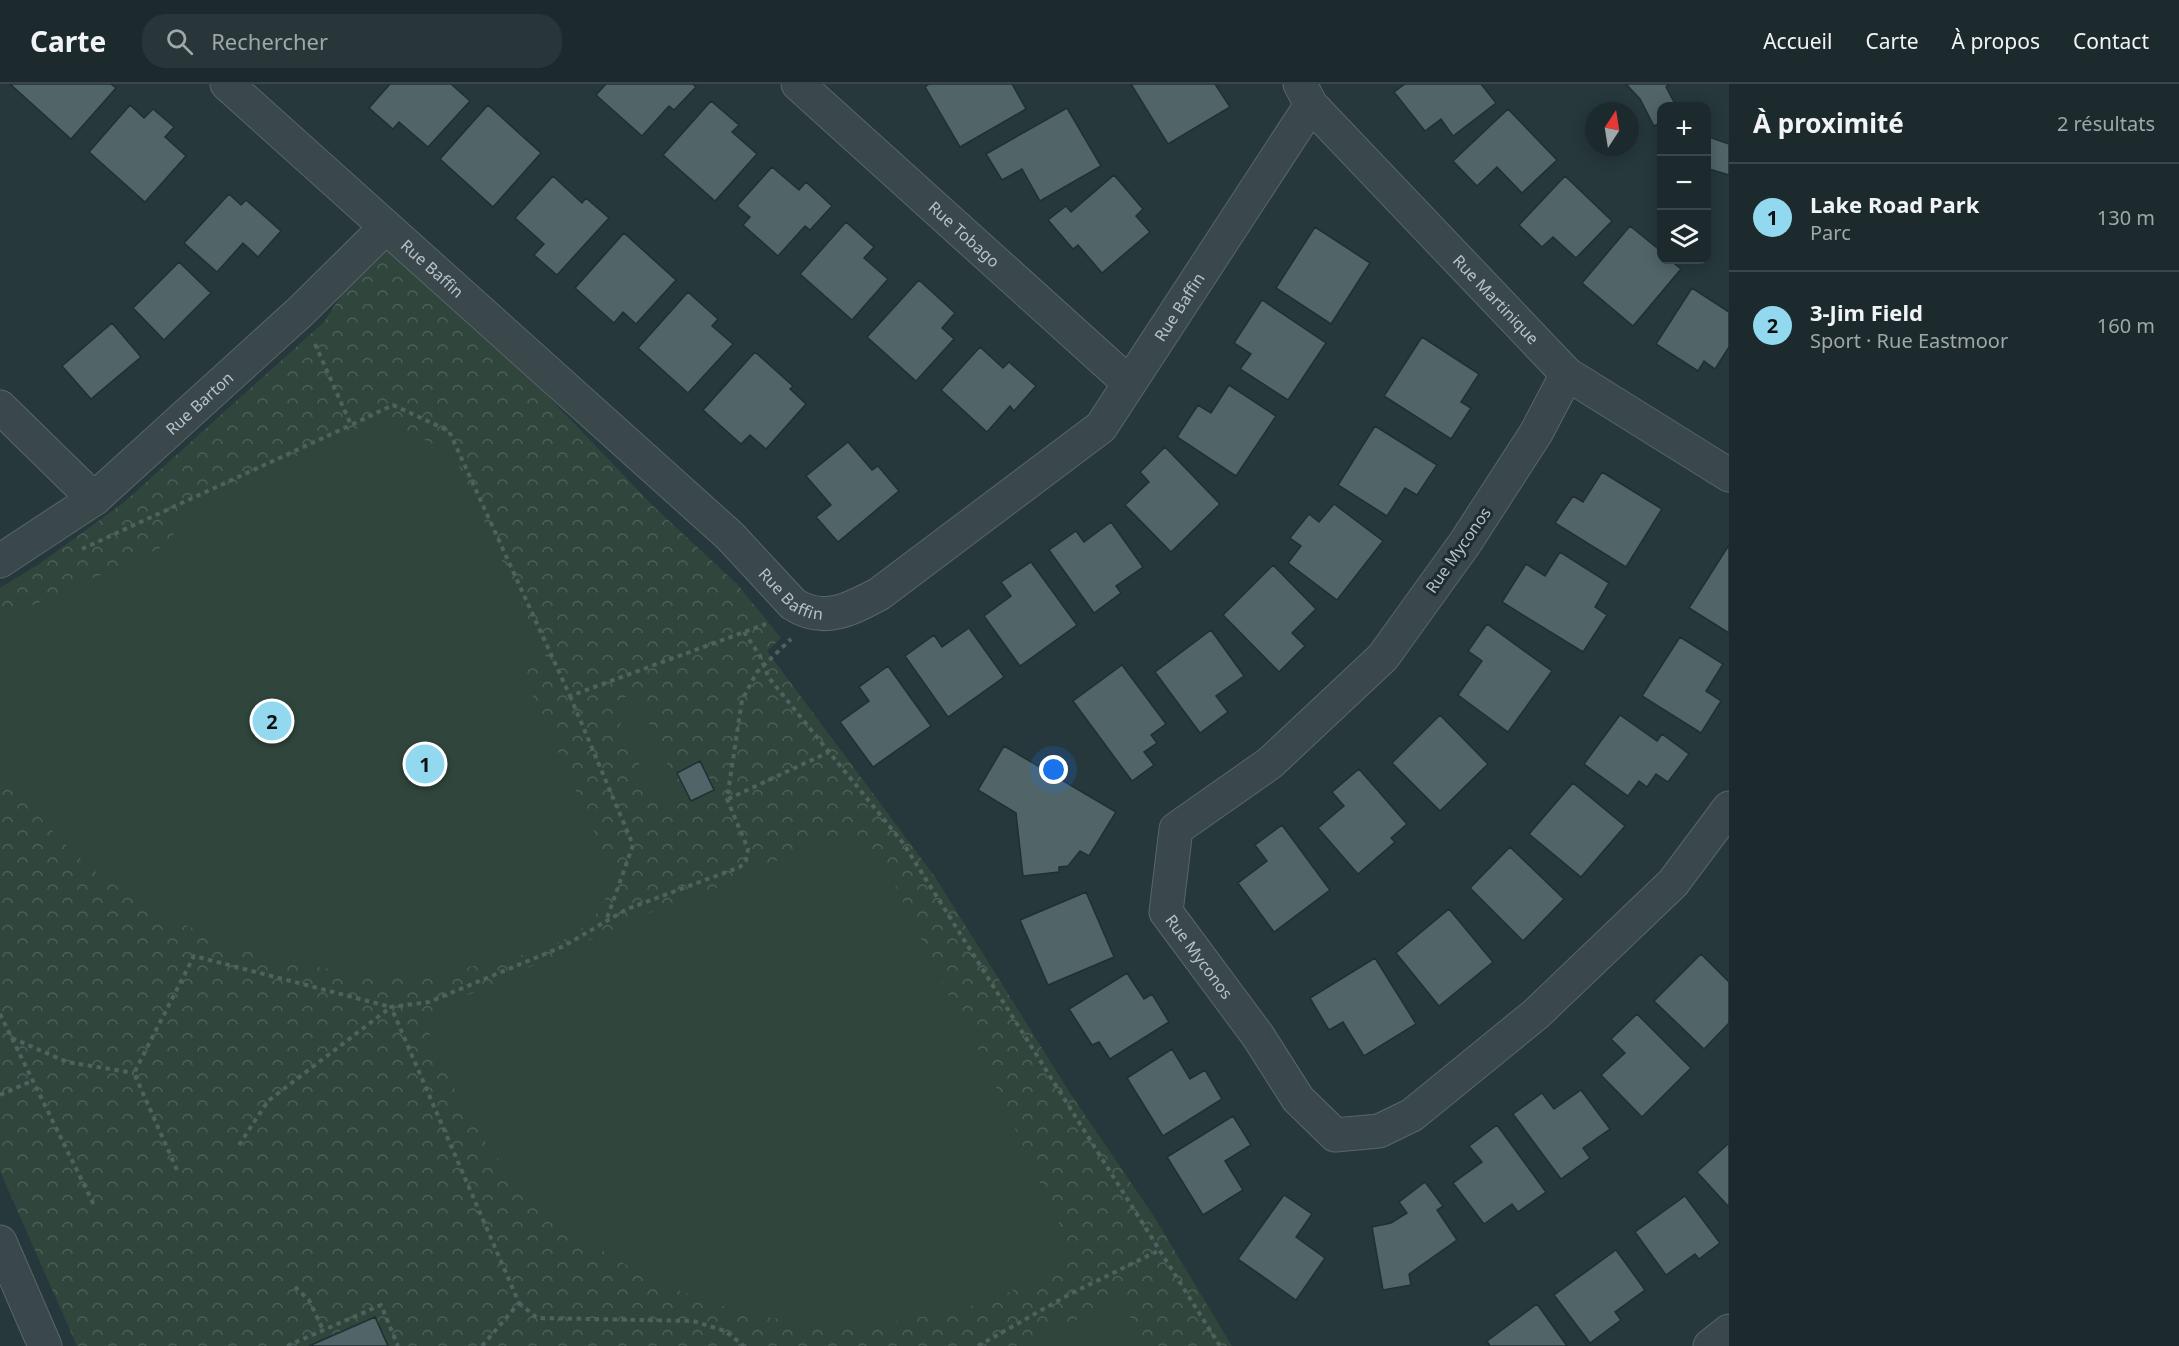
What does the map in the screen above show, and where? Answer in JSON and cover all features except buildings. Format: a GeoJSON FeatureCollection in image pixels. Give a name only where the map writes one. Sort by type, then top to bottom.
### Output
{"type":"FeatureCollection","features":[{"type":"Feature","properties":{"kind":"street","name":"Rue Baffin"},"geometry":{"type":"LineString","coordinates":[[227,84],[730,536],[793,604],[812,614],[821,615],[843,611],[879,594],[1101,427],[1306,94]]}},
{"type":"Feature","properties":{"kind":"street","name":"Rue Tobago"},"geometry":{"type":"LineString","coordinates":[[798,84],[1129,382]]}},
{"type":"Feature","properties":{"kind":"street","name":"Rue Martinique"},"geometry":{"type":"LineString","coordinates":[[1306,94],[1567,374],[1729,475]]}},
{"type":"Feature","properties":{"kind":"street","name":"Rue Barton"},"geometry":{"type":"LineString","coordinates":[[0,561],[94,499],[301,311],[386,227]]}},
{"type":"Feature","properties":{"kind":"street","name":"Rue Myconos"},"geometry":{"type":"LineString","coordinates":[[1567,374],[1536,433],[1465,543],[1383,657],[1269,763],[1176,829],[1166,912],[1258,1036],[1299,1100],[1335,1134],[1379,1131],[1412,1115],[1536,1014],[1673,883],[1729,808]]}},
{"type":"Feature","properties":{"kind":"street"},"geometry":{"type":"LineString","coordinates":[[0,407],[94,499]]}},
{"type":"Feature","properties":{"kind":"street"},"geometry":{"type":"LineString","coordinates":[[0,1242],[45,1346]]}},
{"type":"Feature","properties":{"kind":"street"},"geometry":{"type":"LineString","coordinates":[[1710,1346],[1729,1330]]}},
{"type":"Feature","properties":{"kind":"path"},"geometry":{"type":"LineString","coordinates":[[301,311],[351,424]]}},
{"type":"Feature","properties":{"kind":"path"},"geometry":{"type":"LineString","coordinates":[[79,551],[393,405],[449,431],[570,696],[633,845],[606,921]]}},
{"type":"Feature","properties":{"kind":"path"},"geometry":{"type":"LineString","coordinates":[[134,1074],[194,956],[391,1007],[429,1002],[564,946],[627,909],[740,867],[746,860],[748,849],[727,799],[742,700],[751,679],[809,622],[812,614]]}},
{"type":"Feature","properties":{"kind":"path"},"geometry":{"type":"LineString","coordinates":[[570,696],[772,621]]}},
{"type":"Feature","properties":{"kind":"path"},"geometry":{"type":"LineString","coordinates":[[744,632],[764,665],[769,678],[903,843],[1220,1346]]}},
{"type":"Feature","properties":{"kind":"path"},"geometry":{"type":"LineString","coordinates":[[727,799],[829,752]]}},
{"type":"Feature","properties":{"kind":"path"},"geometry":{"type":"LineString","coordinates":[[238,1145],[268,1101],[391,1007]]}},
{"type":"Feature","properties":{"kind":"path"},"geometry":{"type":"LineString","coordinates":[[391,1007],[519,1303],[537,1318],[693,1321],[725,1332],[744,1346]]}},
{"type":"Feature","properties":{"kind":"path"},"geometry":{"type":"LineString","coordinates":[[0,1014],[94,1205]]}},
{"type":"Feature","properties":{"kind":"path"},"geometry":{"type":"LineString","coordinates":[[12,1038],[67,1062],[134,1074]]}},
{"type":"Feature","properties":{"kind":"path"},"geometry":{"type":"LineString","coordinates":[[134,1074],[177,1170]]}},
{"type":"Feature","properties":{"kind":"path"},"geometry":{"type":"LineString","coordinates":[[0,1095],[34,1080]]}},
{"type":"Feature","properties":{"kind":"path"},"geometry":{"type":"LineString","coordinates":[[978,1346],[1070,1294],[1160,1251]]}},
{"type":"Feature","properties":{"kind":"path"},"geometry":{"type":"LineString","coordinates":[[296,1287],[309,1300],[323,1330]]}},
{"type":"Feature","properties":{"kind":"path"},"geometry":{"type":"LineString","coordinates":[[482,1346],[519,1303]]}},
{"type":"Feature","properties":{"kind":"path"},"geometry":{"type":"LineString","coordinates":[[286,1346],[381,1305],[398,1346]]}},
{"type":"Feature","properties":{"kind":"green space"},"geometry":{"type":"Polygon","coordinates":[[[386,227],[654,507],[737,584],[781,638],[767,651],[935,877],[1070,1093],[1153,1215],[1232,1346],[77,1346],[0,1171],[0,588],[42,562],[122,504],[324,322],[386,227]]]}},
{"type":"Feature","properties":{"kind":"green space"},"geometry":{"type":"Polygon","coordinates":[[[378,419],[453,453],[547,660],[522,672],[616,880],[593,918],[569,937],[546,948],[522,955],[452,970],[406,973],[360,972],[314,967],[225,942],[182,923],[141,901],[89,866],[48,826],[0,769],[0,620],[176,541],[166,516],[378,419]]]}},
{"type":"Feature","properties":{"kind":"green space"},"geometry":{"type":"Polygon","coordinates":[[[635,693],[684,800],[661,811],[611,703],[635,693]]]}},
{"type":"Feature","properties":{"kind":"green space"},"geometry":{"type":"Polygon","coordinates":[[[829,837],[881,856],[957,1013],[962,1014],[1076,1260],[987,1301],[915,1318],[875,1323],[848,1325],[797,1322],[745,1312],[694,1296],[645,1275],[599,1248],[556,1217],[517,1181],[485,1141],[466,1111],[422,1016],[669,904],[675,907],[829,837]]]}},
{"type":"Feature","properties":{"kind":"green space"},"geometry":{"type":"Polygon","coordinates":[[[1122,1299],[1143,1346],[1019,1346],[1122,1299]]]}},
{"type":"Feature","properties":{"kind":"place","name":"3-Jim Field"},"geometry":{"type":"Point","coordinates":[272,721]}},
{"type":"Feature","properties":{"kind":"place","name":"Lake Road Park"},"geometry":{"type":"Point","coordinates":[425,764]}}]}
